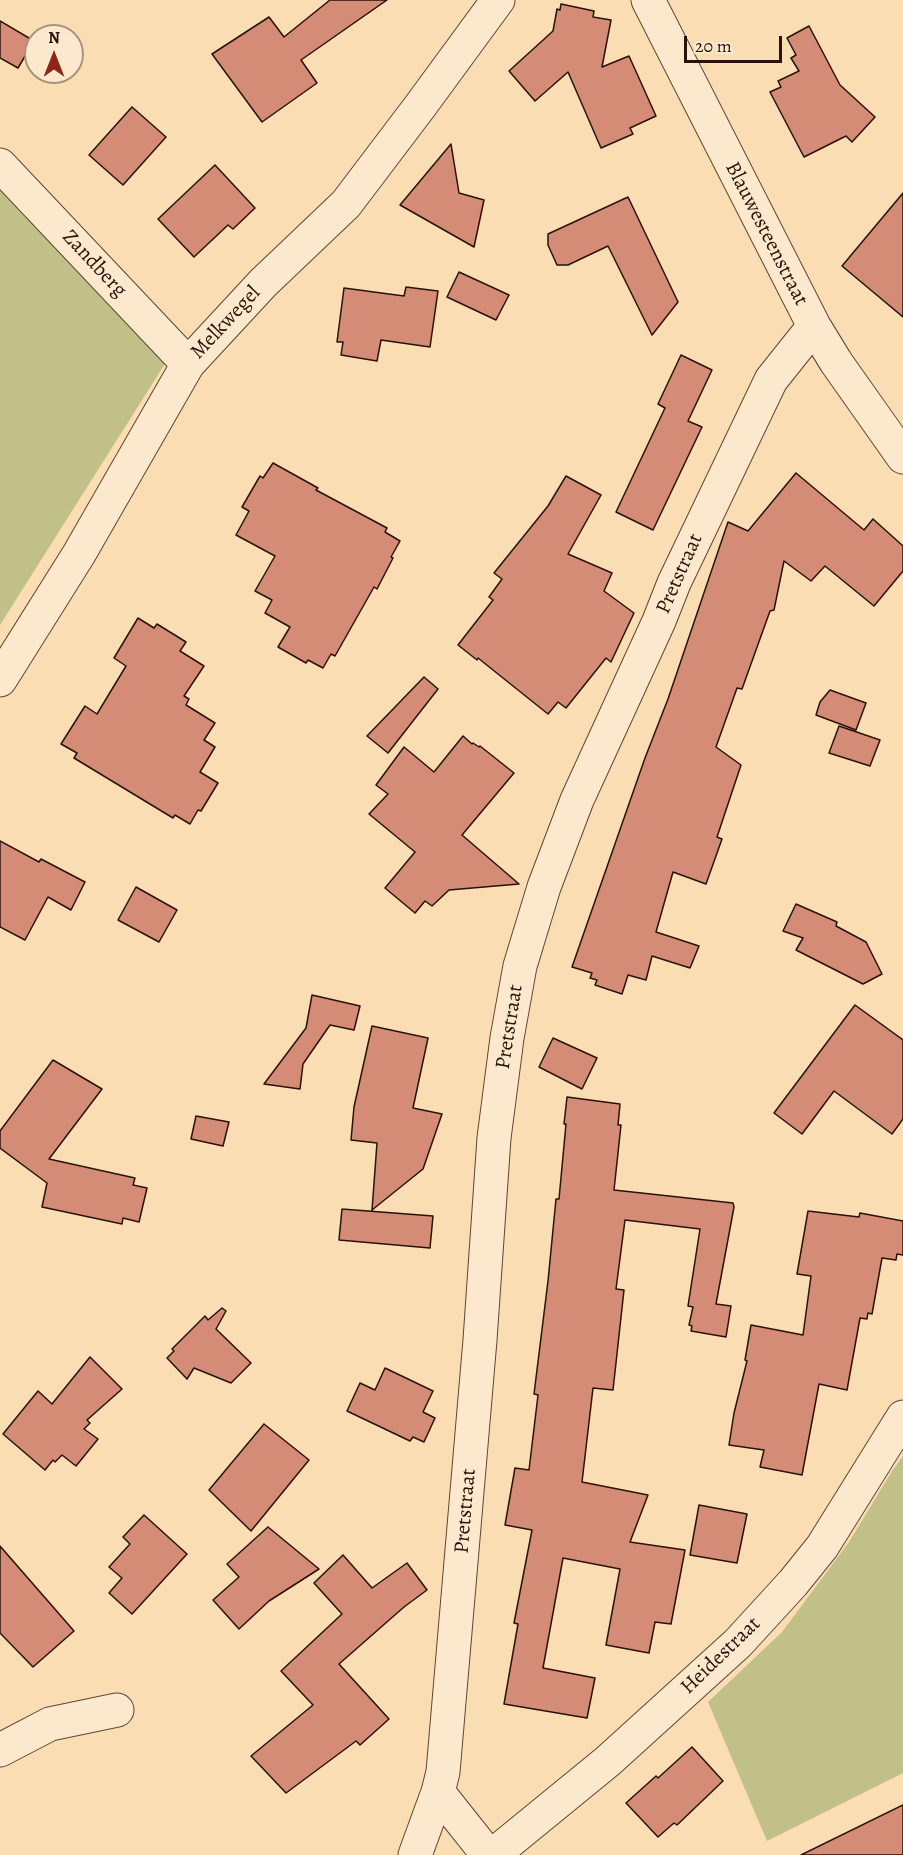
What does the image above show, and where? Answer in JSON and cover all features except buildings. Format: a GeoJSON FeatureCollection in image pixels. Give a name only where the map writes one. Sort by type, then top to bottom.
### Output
{"type":"FeatureCollection","features":[{"type":"Feature","properties":{"kind":"street","name":"Melkwegel"},"geometry":{"type":"LineString","coordinates":[[0,680],[73,563],[188,364],[263,284],[346,204],[498,0]]}},
{"type":"Feature","properties":{"kind":"street","name":"Blauwesteenstraat"},"geometry":{"type":"LineString","coordinates":[[648,0],[814,326],[903,457]]}},
{"type":"Feature","properties":{"kind":"street","name":"Zandberg"},"geometry":{"type":"LineString","coordinates":[[0,165],[188,364]]}},
{"type":"Feature","properties":{"kind":"street","name":"Pretstraat"},"geometry":{"type":"LineString","coordinates":[[415,1855],[443,1772],[480,1340],[494,1138],[507,1038],[520,966],[544,886],[577,801],[674,583],[771,380],[814,326]]}},
{"type":"Feature","properties":{"kind":"street","name":"Heidestraat"},"geometry":{"type":"LineString","coordinates":[[492,1855],[608,1761],[738,1643],[794,1583],[822,1546],[903,1417]]}},
{"type":"Feature","properties":{"kind":"street"},"geometry":{"type":"LineString","coordinates":[[0,1750],[50,1724],[117,1710]]}},
{"type":"Feature","properties":{"kind":"street"},"geometry":{"type":"LineString","coordinates":[[438,1792],[488,1855]]}},
{"type":"Feature","properties":{"kind":"shaded area"},"geometry":{"type":"Polygon","coordinates":[[[0,183],[168,359],[0,625],[0,183]]]}},
{"type":"Feature","properties":{"kind":"shaded area"},"geometry":{"type":"Polygon","coordinates":[[[903,1456],[903,1773],[767,1841],[708,1702],[782,1632],[849,1542],[903,1456]]]}}]}
